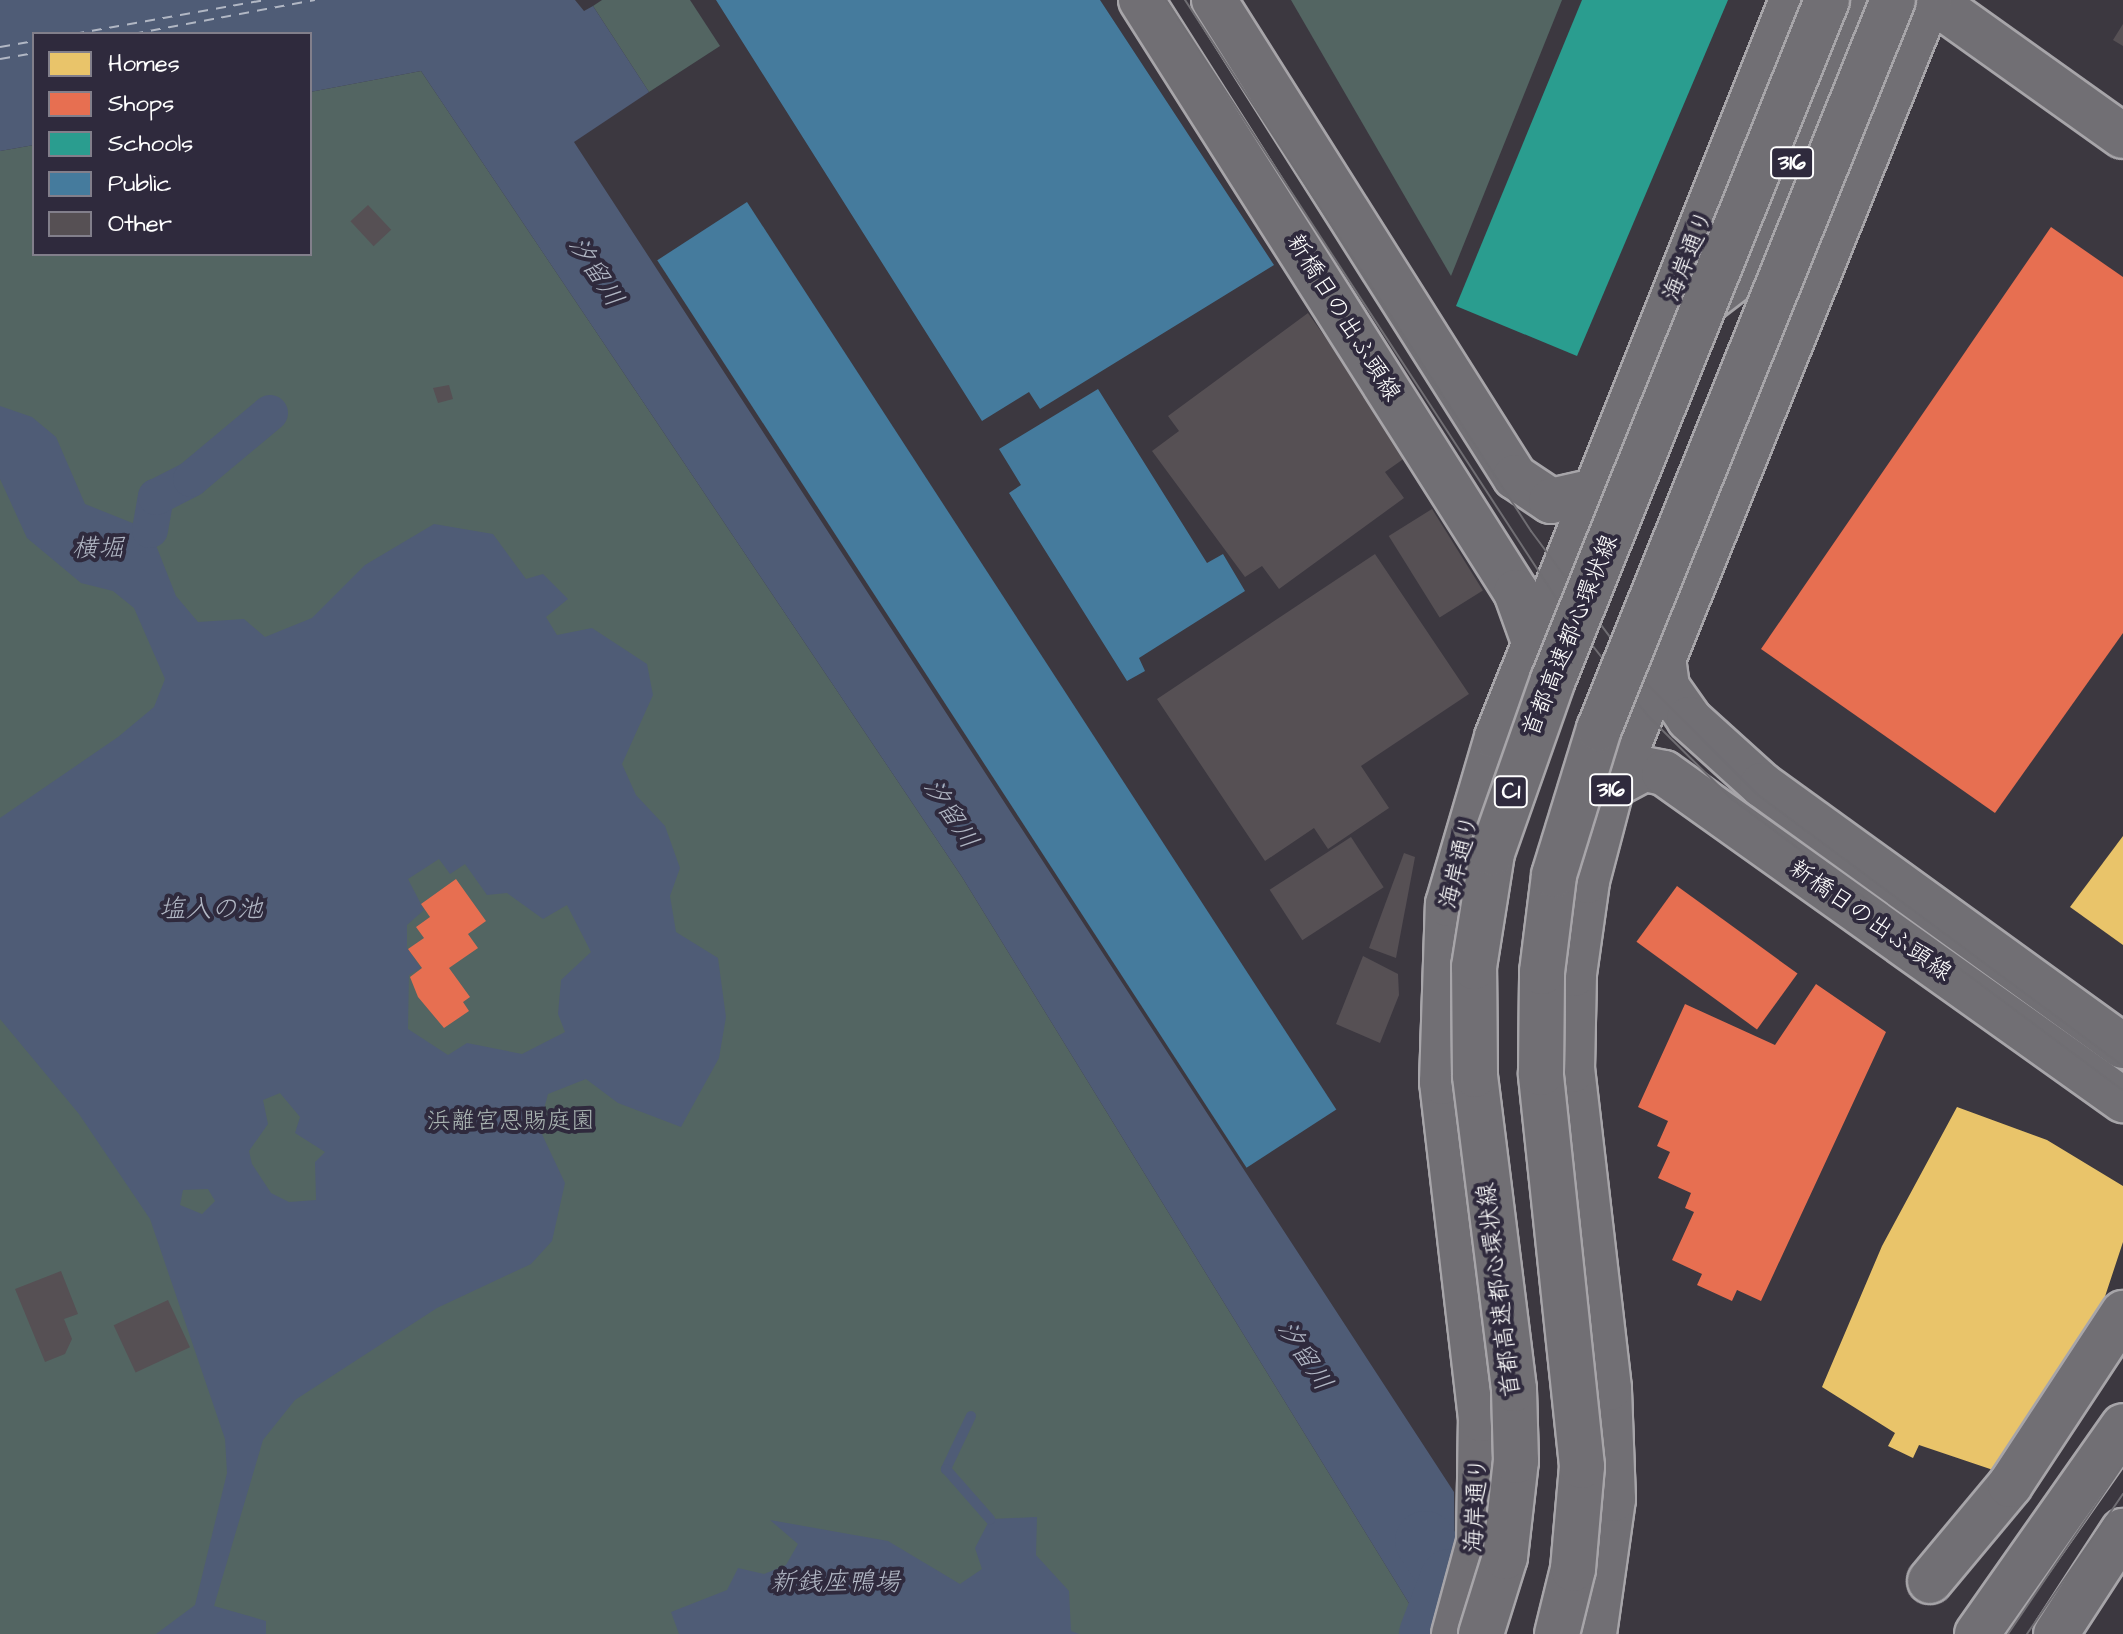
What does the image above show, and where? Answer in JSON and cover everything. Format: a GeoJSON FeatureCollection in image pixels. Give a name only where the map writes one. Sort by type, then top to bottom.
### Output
{"type":"FeatureCollection","features":[{"type":"Feature","properties":{"kind":"main road","name":"新橋日の出ふ頭線"},"geometry":{"type":"LineString","coordinates":[[1141,0],[1516,592],[1534,642]]}},
{"type":"Feature","properties":{"kind":"main road"},"geometry":{"type":"LineString","coordinates":[[1214,0],[1515,477],[1551,501],[1595,491]]}},
{"type":"Feature","properties":{"kind":"main road","name":"海岸通り"},"geometry":{"type":"LineString","coordinates":[[1454,1634],[1479,1542],[1481,1419],[1442,1082],[1441,962],[1461,845],[1534,642],[1792,0]]}},
{"type":"Feature","properties":{"kind":"main road","name":"首都高速都心環状線"},"geometry":{"type":"LineString","coordinates":[[1481,1634],[1505,1557],[1516,1461],[1514,1389],[1475,1075],[1474,967],[1489,867],[1541,710],[1827,0]]}},
{"type":"Feature","properties":{"kind":"main road"},"geometry":{"type":"LineString","coordinates":[[1557,1634],[1573,1569],[1582,1466],[1541,1073],[1542,972],[1554,875],[1599,729],[1893,0]]}},
{"type":"Feature","properties":{"kind":"main road"},"geometry":{"type":"LineString","coordinates":[[1928,0],[2123,136]]}},
{"type":"Feature","properties":{"kind":"main road","name":"316"},"geometry":{"type":"LineString","coordinates":[[1655,342],[1751,267],[1850,16],[1928,0]]}},
{"type":"Feature","properties":{"kind":"main road","name":"316"},"geometry":{"type":"LineString","coordinates":[[1594,1634],[1610,1539],[1613,1457],[1572,1021],[1578,926],[1612,786],[1928,0]]}},
{"type":"Feature","properties":{"kind":"main road","name":"新橋日の出ふ頭線"},"geometry":{"type":"LineString","coordinates":[[1663,658],[1667,687],[1689,719],[1762,785],[2123,1046]]}},
{"type":"Feature","properties":{"kind":"main road","name":"新橋日の出ふ頭線"},"geometry":{"type":"LineString","coordinates":[[1612,786],[1644,769],[1664,773],[2123,1100]]}},
{"type":"Feature","properties":{"kind":"main road"},"geometry":{"type":"LineString","coordinates":[[1930,1581],[2010,1485],[2123,1313]]}},
{"type":"Feature","properties":{"kind":"main road"},"geometry":{"type":"LineString","coordinates":[[1977,1634],[2123,1426]]}},
{"type":"Feature","properties":{"kind":"main road"},"geometry":{"type":"LineString","coordinates":[[2056,1634],[2123,1531]]}},
{"type":"Feature","properties":{"kind":"green space"},"geometry":{"type":"Polygon","coordinates":[[[602,0],[690,0],[720,46],[649,92],[593,6],[602,0]]]}},
{"type":"Feature","properties":{"kind":"green space"},"geometry":{"type":"Polygon","coordinates":[[[1291,0],[1562,0],[1451,276],[1291,0]]]}},
{"type":"Feature","properties":{"kind":"green space","name":"浜離宮恩賜庭園"},"geometry":{"type":"Polygon","coordinates":[[[421,71],[962,877],[1426,1631],[1422,1634],[0,1634],[0,151],[32,145],[32,256],[312,256],[312,92],[421,71]]]}},
{"type":"Feature","properties":{"kind":"water"},"geometry":{"type":"Polygon","coordinates":[[[0,0],[575,0],[584,11],[593,6],[649,92],[574,142],[1454,1492],[1455,1556],[1426,1631],[962,877],[421,71],[312,92],[312,32],[32,32],[32,145],[0,151],[0,0]]]}},
{"type":"Feature","properties":{"kind":"water","name":"塩入の池"},"geometry":{"type":"Polygon","coordinates":[[[0,406],[32,417],[56,437],[85,504],[150,530],[176,596],[198,622],[244,619],[265,637],[312,618],[365,565],[434,524],[493,534],[526,579],[543,574],[568,599],[546,617],[557,635],[592,628],[647,664],[653,695],[622,764],[636,795],[665,826],[680,868],[670,896],[676,932],[718,958],[726,1017],[719,1058],[681,1127],[618,1103],[586,1079],[548,1094],[539,1128],[565,1183],[552,1241],[531,1264],[437,1308],[295,1400],[263,1440],[214,1606],[266,1621],[266,1634],[156,1634],[195,1605],[227,1473],[225,1439],[150,1219],[79,1114],[0,1019],[0,818],[118,737],[154,707],[165,679],[134,608],[113,591],[81,583],[27,538],[0,479],[0,406]],[[439,859],[408,879],[424,910],[407,925],[407,948],[421,968],[409,975],[408,1029],[448,1055],[467,1043],[522,1054],[565,1032],[558,1014],[561,980],[591,952],[567,905],[543,919],[507,893],[487,895],[465,864],[450,874],[439,859]],[[280,1093],[263,1100],[268,1124],[249,1151],[252,1164],[271,1193],[289,1202],[316,1200],[315,1162],[325,1152],[295,1133],[300,1117],[280,1093]],[[208,1189],[183,1190],[180,1205],[202,1214],[215,1201],[208,1189]]]}},
{"type":"Feature","properties":{"kind":"water","name":"新銭座鴨場"},"geometry":{"type":"Polygon","coordinates":[[[1037,1517],[1036,1555],[1069,1591],[1071,1631],[1079,1634],[679,1634],[671,1612],[727,1590],[738,1568],[764,1574],[786,1565],[798,1544],[770,1520],[888,1541],[960,1584],[982,1569],[975,1548],[990,1519],[1037,1517]]]}},
{"type":"Feature","properties":{"kind":"building: Homes"},"geometry":{"type":"Polygon","coordinates":[[[2123,836],[2123,945],[2070,907],[2123,836]]]}},
{"type":"Feature","properties":{"kind":"building: Homes"},"geometry":{"type":"Polygon","coordinates":[[[1957,1107],[2047,1140],[2123,1186],[2123,1242],[2090,1342],[2002,1473],[1919,1445],[1913,1458],[1888,1446],[1895,1433],[1822,1387],[1882,1246],[1957,1107]]]}},
{"type":"Feature","properties":{"kind":"building: Shops"},"geometry":{"type":"Polygon","coordinates":[[[2051,227],[2123,277],[2123,633],[1995,813],[1761,649],[2051,227]]]}},
{"type":"Feature","properties":{"kind":"building: Shops"},"geometry":{"type":"Polygon","coordinates":[[[456,879],[486,921],[468,934],[478,948],[449,968],[470,997],[463,1002],[469,1011],[444,1028],[418,997],[410,977],[422,968],[408,949],[424,938],[416,927],[430,917],[421,904],[456,879]]]}},
{"type":"Feature","properties":{"kind":"building: Shops"},"geometry":{"type":"Polygon","coordinates":[[[1677,886],[1798,974],[1757,1029],[1636,942],[1677,886]]]}},
{"type":"Feature","properties":{"kind":"building: Shops"},"geometry":{"type":"Polygon","coordinates":[[[1816,984],[1886,1032],[1761,1301],[1737,1290],[1732,1301],[1697,1285],[1702,1274],[1672,1260],[1694,1212],[1685,1208],[1691,1193],[1658,1178],[1670,1152],[1657,1146],[1668,1121],[1638,1107],[1685,1004],[1775,1045],[1816,984]]]}},
{"type":"Feature","properties":{"kind":"building: Schools"},"geometry":{"type":"Polygon","coordinates":[[[1582,0],[1728,0],[1577,356],[1456,306],[1582,0]]]}},
{"type":"Feature","properties":{"kind":"building: Public"},"geometry":{"type":"Polygon","coordinates":[[[716,0],[1100,0],[1274,265],[1040,409],[1029,392],[982,421],[716,0]]]}},
{"type":"Feature","properties":{"kind":"building: Public"},"geometry":{"type":"Polygon","coordinates":[[[747,202],[1336,1109],[1247,1168],[657,260],[747,202]]]}},
{"type":"Feature","properties":{"kind":"building: Public"},"geometry":{"type":"Polygon","coordinates":[[[1098,389],[1207,563],[1223,554],[1245,591],[1139,658],[1145,671],[1127,681],[1009,493],[1021,485],[999,449],[1098,389]]]}},
{"type":"Feature","properties":{"kind":"building: Other"},"geometry":{"type":"Polygon","coordinates":[[[2123,24],[2123,46],[2113,40],[2123,24]]]}},
{"type":"Feature","properties":{"kind":"building: Other"},"geometry":{"type":"Polygon","coordinates":[[[368,205],[391,230],[374,246],[350,221],[368,205]]]}},
{"type":"Feature","properties":{"kind":"building: Other"},"geometry":{"type":"Polygon","coordinates":[[[1308,313],[1409,455],[1385,472],[1404,498],[1279,589],[1262,566],[1245,577],[1152,451],[1179,431],[1168,416],[1308,313]]]}},
{"type":"Feature","properties":{"kind":"building: Other"},"geometry":{"type":"Polygon","coordinates":[[[449,385],[453,399],[438,403],[433,388],[449,385]]]}},
{"type":"Feature","properties":{"kind":"building: Other"},"geometry":{"type":"Polygon","coordinates":[[[1432,509],[1483,590],[1440,617],[1389,536],[1432,509]]]}},
{"type":"Feature","properties":{"kind":"building: Other"},"geometry":{"type":"Polygon","coordinates":[[[1375,554],[1469,694],[1361,766],[1389,808],[1328,849],[1314,828],[1265,861],[1157,699],[1375,554]]]}},
{"type":"Feature","properties":{"kind":"building: Other"},"geometry":{"type":"Polygon","coordinates":[[[1351,837],[1384,887],[1302,940],[1270,890],[1351,837]]]}},
{"type":"Feature","properties":{"kind":"building: Other"},"geometry":{"type":"Polygon","coordinates":[[[1404,853],[1415,857],[1396,958],[1369,948],[1404,853]]]}},
{"type":"Feature","properties":{"kind":"building: Other"},"geometry":{"type":"Polygon","coordinates":[[[1363,956],[1398,974],[1399,995],[1380,1043],[1336,1024],[1363,956]]]}},
{"type":"Feature","properties":{"kind":"building: Other"},"geometry":{"type":"Polygon","coordinates":[[[61,1271],[78,1314],[64,1319],[72,1339],[65,1354],[45,1362],[15,1289],[61,1271]]]}},
{"type":"Feature","properties":{"kind":"building: Other"},"geometry":{"type":"Polygon","coordinates":[[[168,1300],[190,1347],[136,1372],[114,1325],[168,1300]]]}},
{"type":"Feature","properties":{"kind":"waterway"},"geometry":{"type":"LineString","coordinates":[[150,530],[156,497],[191,479],[270,413]]}},
{"type":"Feature","properties":{"kind":"waterway"},"geometry":{"type":"LineString","coordinates":[[971,1416],[946,1469],[990,1519]]}},
{"type":"Feature","properties":{"kind":"waterway","name":"汐留川"},"geometry":{"type":"LineString","coordinates":[[1425,1541],[1450,1579],[1429,1634]]}},
{"type":"Feature","properties":{"kind":"ferry route"},"geometry":{"type":"LineString","coordinates":[[85,32],[264,0]]}},
{"type":"Feature","properties":{"kind":"ferry route"},"geometry":{"type":"LineString","coordinates":[[144,32],[315,0]]}},
{"type":"Feature","properties":{"kind":"ferry route"},"geometry":{"type":"LineString","coordinates":[[0,47],[32,41]]}},
{"type":"Feature","properties":{"kind":"ferry route"},"geometry":{"type":"LineString","coordinates":[[0,59],[32,53]]}},
{"type":"Feature","properties":{"kind":"tram line"},"geometry":{"type":"LineString","coordinates":[[1166,0],[1562,607],[1648,716],[1732,799],[2123,1090]]}},
{"type":"Feature","properties":{"kind":"tram line"},"geometry":{"type":"LineString","coordinates":[[1185,0],[1531,531],[1639,676],[1758,795],[2123,1066]]}},
{"type":"Feature","properties":{"kind":"tram line"},"geometry":{"type":"LineString","coordinates":[[2008,1634],[2123,1465]]}},
{"type":"Feature","properties":{"kind":"tram line"},"geometry":{"type":"LineString","coordinates":[[2027,1634],[2123,1494]]}},
{"type":"Feature","properties":{"kind":"water label","name":"横堀"},"geometry":{"type":"Point","coordinates":[98,549]}}]}
